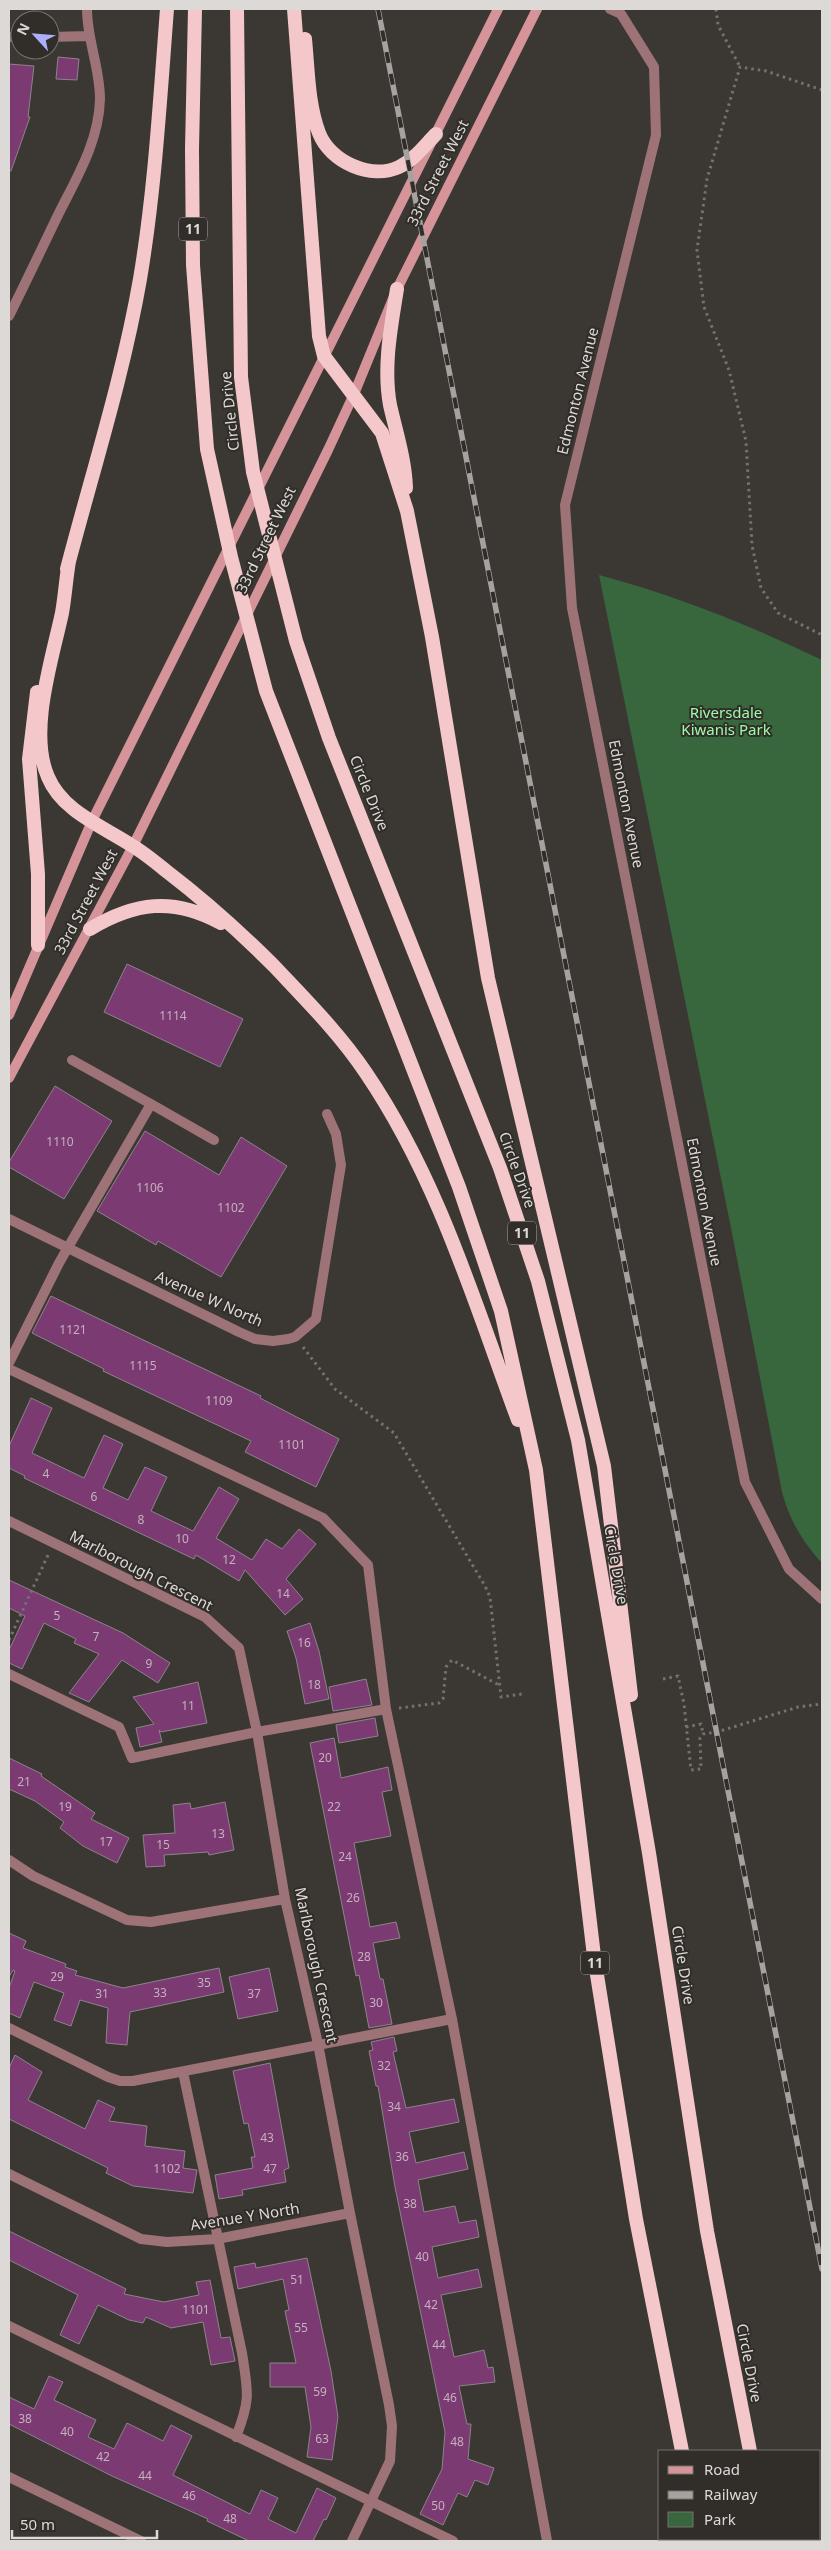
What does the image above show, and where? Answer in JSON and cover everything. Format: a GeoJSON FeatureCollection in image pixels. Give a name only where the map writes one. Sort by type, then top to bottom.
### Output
{"type":"FeatureCollection","features":[{"type":"Feature","properties":{"kind":"highway"},"geometry":{"type":"LineString","coordinates":[[38,945],[38,874],[30,786],[30,733],[34,703],[69,561],[130,333],[140,280],[152,184],[167,9]]}},
{"type":"Feature","properties":{"kind":"highway","name":"Circle Drive"},"geometry":{"type":"LineString","coordinates":[[196,9],[192,149],[193,266],[207,449],[233,566],[266,691],[459,1187],[502,1311],[536,1470],[594,1956],[636,2219],[682,2450]]}},
{"type":"Feature","properties":{"kind":"highway","name":"Circle Drive"},"geometry":{"type":"LineString","coordinates":[[237,9],[241,376],[253,472],[296,642],[329,738],[500,1168],[538,1281],[578,1440],[649,1853],[707,2230],[750,2450]]}},
{"type":"Feature","properties":{"kind":"highway"},"geometry":{"type":"LineString","coordinates":[[294,9],[315,300],[324,356],[382,433],[407,511],[432,637],[488,978],[604,1466],[649,1853]]}},
{"type":"Feature","properties":{"kind":"highway"},"geometry":{"type":"LineString","coordinates":[[301,9],[314,116],[319,134],[328,149],[342,162],[356,167],[387,170],[398,167],[408,162],[436,134]]}},
{"type":"Feature","properties":{"kind":"highway"},"geometry":{"type":"LineString","coordinates":[[397,289],[388,353],[390,404],[398,430],[406,480],[407,511]]}},
{"type":"Feature","properties":{"kind":"highway"},"geometry":{"type":"LineString","coordinates":[[69,561],[62,611],[44,705],[43,758],[46,774],[53,789],[66,804],[132,846],[196,894],[250,943],[344,1044],[383,1099],[417,1159],[443,1215],[536,1470]]}},
{"type":"Feature","properties":{"kind":"highway"},"geometry":{"type":"LineString","coordinates":[[90,929],[126,910],[151,906],[176,907],[208,916],[250,943]]}},
{"type":"Feature","properties":{"kind":"main road","name":"33rd Street West"},"geometry":{"type":"LineString","coordinates":[[9,1015],[92,821],[498,9]]}},
{"type":"Feature","properties":{"kind":"main road","name":"33rd Street West"},"geometry":{"type":"LineString","coordinates":[[9,1078],[90,929],[132,846],[354,394],[397,289],[537,9]]}},
{"type":"Feature","properties":{"kind":"street"},"geometry":{"type":"LineString","coordinates":[[9,316],[90,151],[98,120],[100,98],[96,66],[88,36],[87,9]]}},
{"type":"Feature","properties":{"kind":"street","name":"Edmonton Avenue"},"geometry":{"type":"LineString","coordinates":[[610,9],[621,14],[654,66],[656,135],[565,506],[572,608],[745,1482],[789,1569],[822,1599]]}},
{"type":"Feature","properties":{"kind":"street"},"geometry":{"type":"LineString","coordinates":[[60,37],[88,36]]}},
{"type":"Feature","properties":{"kind":"street"},"geometry":{"type":"LineString","coordinates":[[72,1060],[214,1140]]}},
{"type":"Feature","properties":{"kind":"street"},"geometry":{"type":"LineString","coordinates":[[9,1363],[67,1249],[151,1104]]}},
{"type":"Feature","properties":{"kind":"street"},"geometry":{"type":"LineString","coordinates":[[295,1337],[316,1320],[338,1184],[340,1149],[327,1114]]}},
{"type":"Feature","properties":{"kind":"street","name":"Avenue W North"},"geometry":{"type":"LineString","coordinates":[[9,1219],[67,1249],[255,1338],[273,1341],[295,1337]]}},
{"type":"Feature","properties":{"kind":"street"},"geometry":{"type":"LineString","coordinates":[[9,1369],[323,1518],[368,1565],[386,1709],[452,2019],[547,2541]]}},
{"type":"Feature","properties":{"kind":"street","name":"Marlborough Crescent"},"geometry":{"type":"LineString","coordinates":[[9,1521],[205,1617],[239,1648],[257,1732],[285,1899],[318,2044],[392,2426],[390,2461],[352,2541]]}},
{"type":"Feature","properties":{"kind":"street"},"geometry":{"type":"LineString","coordinates":[[9,1674],[119,1727],[132,1758],[257,1732],[386,1709]]}},
{"type":"Feature","properties":{"kind":"street"},"geometry":{"type":"LineString","coordinates":[[9,1860],[33,1876],[127,1920],[140,1922],[151,1922],[285,1899]]}},
{"type":"Feature","properties":{"kind":"street"},"geometry":{"type":"LineString","coordinates":[[9,2028],[120,2081],[133,2081],[452,2019]]}},
{"type":"Feature","properties":{"kind":"street"},"geometry":{"type":"LineString","coordinates":[[183,2072],[249,2396],[246,2411],[236,2437]]}},
{"type":"Feature","properties":{"kind":"street","name":"Avenue Y North"},"geometry":{"type":"LineString","coordinates":[[9,2174],[141,2238],[176,2243],[217,2239],[350,2213]]}},
{"type":"Feature","properties":{"kind":"street"},"geometry":{"type":"LineString","coordinates":[[9,2326],[453,2541]]}},
{"type":"Feature","properties":{"kind":"street"},"geometry":{"type":"LineString","coordinates":[[9,2477],[141,2541]]}},
{"type":"Feature","properties":{"kind":"path"},"geometry":{"type":"LineString","coordinates":[[716,9],[718,25],[740,67],[707,179],[697,250],[704,307],[729,370],[746,441],[752,545],[761,588],[778,613],[822,635]]}},
{"type":"Feature","properties":{"kind":"path"},"geometry":{"type":"LineString","coordinates":[[740,67],[766,71],[821,89],[822,83]]}},
{"type":"Feature","properties":{"kind":"path"},"geometry":{"type":"LineString","coordinates":[[295,1337],[335,1389],[389,1427],[394,1433],[490,1597],[501,1697],[522,1694]]}},
{"type":"Feature","properties":{"kind":"path"},"geometry":{"type":"LineString","coordinates":[[9,1640],[44,1562]]}},
{"type":"Feature","properties":{"kind":"path"},"geometry":{"type":"LineString","coordinates":[[386,1709],[439,1702],[445,1694],[446,1667],[452,1660],[499,1685]]}},
{"type":"Feature","properties":{"kind":"path"},"geometry":{"type":"LineString","coordinates":[[663,1678],[678,1676],[691,1770],[701,1769],[700,1738],[703,1734],[701,1724],[686,1726]]}},
{"type":"Feature","properties":{"kind":"path"},"geometry":{"type":"LineString","coordinates":[[703,1734],[735,1727],[798,1707],[822,1704]]}},
{"type":"Feature","properties":{"kind":"green space","name":"Riversdale Kiwanis Park"},"geometry":{"type":"Polygon","coordinates":[[[599,575],[657,592],[713,612],[822,660],[822,1563],[808,1547],[798,1530],[782,1492],[732,1233],[599,575]]]}},
{"type":"Feature","properties":{"kind":"building"},"geometry":{"type":"Polygon","coordinates":[[[60,57],[79,59],[77,80],[56,79],[58,60],[60,60],[60,57]]]}},
{"type":"Feature","properties":{"kind":"building"},"geometry":{"type":"Polygon","coordinates":[[[9,64],[34,66],[28,117],[30,117],[11,171],[9,171],[9,64]]]}},
{"type":"Feature","properties":{"kind":"building"},"geometry":{"type":"Polygon","coordinates":[[[127,964],[243,1019],[220,1067],[104,1012],[127,964]]]}},
{"type":"Feature","properties":{"kind":"building"},"geometry":{"type":"Polygon","coordinates":[[[55,1086],[112,1121],[64,1199],[9,1167],[9,1162],[55,1086]]]}},
{"type":"Feature","properties":{"kind":"building"},"geometry":{"type":"Polygon","coordinates":[[[145,1131],[219,1175],[241,1137],[287,1166],[221,1277],[158,1241],[156,1245],[97,1211],[145,1131]]]}},
{"type":"Feature","properties":{"kind":"building"},"geometry":{"type":"Polygon","coordinates":[[[51,1296],[261,1396],[260,1398],[339,1439],[316,1487],[245,1452],[251,1441],[103,1371],[104,1369],[32,1333],[51,1296]]]}},
{"type":"Feature","properties":{"kind":"building"},"geometry":{"type":"Polygon","coordinates":[[[31,1398],[52,1408],[32,1453],[84,1478],[104,1435],[123,1444],[103,1488],[128,1500],[145,1467],[167,1477],[151,1511],[193,1531],[219,1487],[239,1499],[216,1538],[252,1560],[266,1539],[282,1549],[299,1529],[316,1544],[286,1579],[303,1599],[285,1615],[245,1570],[239,1581],[196,1555],[194,1559],[24,1478],[25,1476],[9,1468],[9,1446],[31,1398]]]}},
{"type":"Feature","properties":{"kind":"building"},"geometry":{"type":"Polygon","coordinates":[[[9,1580],[123,1633],[170,1663],[158,1683],[122,1660],[89,1702],[69,1693],[99,1654],[74,1643],[76,1639],[44,1623],[22,1669],[9,1663],[9,1650],[25,1616],[9,1608],[9,1580]]]}},
{"type":"Feature","properties":{"kind":"building"},"geometry":{"type":"Polygon","coordinates":[[[310,1623],[319,1651],[329,1699],[305,1704],[296,1658],[287,1631],[310,1623]]]}},
{"type":"Feature","properties":{"kind":"building"},"geometry":{"type":"Polygon","coordinates":[[[366,1679],[372,1705],[333,1711],[329,1687],[366,1679]]]}},
{"type":"Feature","properties":{"kind":"building"},"geometry":{"type":"Polygon","coordinates":[[[198,1682],[207,1723],[161,1732],[159,1730],[162,1742],[140,1747],[136,1728],[154,1724],[133,1697],[198,1682]]]}},
{"type":"Feature","properties":{"kind":"building"},"geometry":{"type":"Polygon","coordinates":[[[375,1718],[378,1736],[339,1743],[336,1725],[375,1718]]]}},
{"type":"Feature","properties":{"kind":"building"},"geometry":{"type":"Polygon","coordinates":[[[334,1738],[341,1778],[388,1767],[392,1790],[382,1792],[391,1836],[354,1843],[370,1927],[396,1922],[400,1938],[373,1943],[380,1979],[383,1979],[392,2024],[369,2028],[359,1975],[356,1976],[310,1743],[334,1738]]]}},
{"type":"Feature","properties":{"kind":"building"},"geometry":{"type":"Polygon","coordinates":[[[9,1758],[42,1774],[41,1776],[95,1813],[91,1819],[129,1838],[117,1863],[83,1846],[60,1828],[64,1822],[35,1801],[9,1789],[9,1758]]]}},
{"type":"Feature","properties":{"kind":"building"},"geometry":{"type":"Polygon","coordinates":[[[225,1802],[234,1850],[209,1855],[208,1852],[164,1855],[165,1866],[146,1867],[143,1835],[175,1833],[173,1805],[190,1803],[191,1809],[225,1802]]]}},
{"type":"Feature","properties":{"kind":"building"},"geometry":{"type":"Polygon","coordinates":[[[9,1933],[26,1941],[23,1948],[66,1964],[65,1967],[77,1971],[75,1975],[123,1988],[219,1968],[224,1992],[130,2012],[127,2045],[106,2043],[108,2008],[80,2000],[71,2026],[54,2020],[64,1993],[34,1982],[20,2018],[9,2013],[9,1988],[15,1971],[13,1970],[9,1977],[9,1933]]]}},
{"type":"Feature","properties":{"kind":"building"},"geometry":{"type":"Polygon","coordinates":[[[269,1968],[278,2011],[238,2019],[229,1977],[269,1968]]]}},
{"type":"Feature","properties":{"kind":"building"},"geometry":{"type":"Polygon","coordinates":[[[394,2037],[397,2051],[393,2052],[406,2108],[454,2099],[459,2122],[409,2132],[416,2163],[464,2152],[468,2169],[418,2180],[424,2212],[455,2206],[459,2223],[476,2220],[479,2237],[432,2247],[438,2278],[478,2269],[482,2287],[441,2295],[454,2357],[484,2350],[488,2368],[493,2367],[495,2382],[459,2386],[467,2424],[471,2424],[468,2459],[494,2468],[488,2485],[475,2480],[467,2497],[458,2493],[443,2525],[420,2514],[442,2469],[445,2432],[395,2187],[378,2086],[376,2086],[369,2051],[373,2050],[371,2042],[394,2037]]]}},
{"type":"Feature","properties":{"kind":"building"},"geometry":{"type":"Polygon","coordinates":[[[15,2055],[42,2072],[28,2100],[85,2129],[98,2100],[115,2108],[109,2121],[147,2126],[145,2146],[185,2151],[183,2168],[197,2170],[193,2193],[133,2186],[106,2173],[108,2168],[9,2119],[9,2068],[15,2055]]]}},
{"type":"Feature","properties":{"kind":"building"},"geometry":{"type":"Polygon","coordinates":[[[270,2063],[289,2168],[284,2170],[286,2182],[242,2190],[243,2195],[219,2199],[215,2175],[253,2168],[251,2157],[255,2157],[248,2123],[244,2124],[233,2071],[270,2063]]]}},
{"type":"Feature","properties":{"kind":"building"},"geometry":{"type":"Polygon","coordinates":[[[9,2231],[126,2289],[124,2294],[164,2302],[199,2295],[196,2282],[210,2280],[221,2338],[230,2337],[235,2361],[211,2365],[203,2322],[171,2328],[146,2317],[143,2323],[129,2320],[98,2305],[79,2344],[60,2335],[78,2295],[9,2260],[9,2231]]]}},
{"type":"Feature","properties":{"kind":"building"},"geometry":{"type":"Polygon","coordinates":[[[307,2258],[331,2371],[338,2417],[332,2460],[307,2457],[311,2427],[305,2387],[270,2387],[270,2363],[296,2363],[285,2311],[289,2310],[283,2279],[238,2289],[234,2267],[255,2263],[256,2268],[307,2258]]]}},
{"type":"Feature","properties":{"kind":"building"},"geometry":{"type":"Polygon","coordinates":[[[49,2376],[63,2382],[54,2400],[96,2420],[88,2437],[114,2449],[127,2423],[163,2441],[171,2425],[192,2436],[173,2475],[250,2514],[261,2490],[278,2498],[268,2519],[296,2533],[317,2488],[336,2498],[326,2520],[324,2519],[313,2541],[249,2541],[207,2521],[208,2519],[112,2476],[9,2424],[9,2397],[34,2409],[49,2376]]]}},
{"type":"Feature","properties":{"kind":"railway"},"geometry":{"type":"LineString","coordinates":[[378,9],[822,2269]]}}]}
